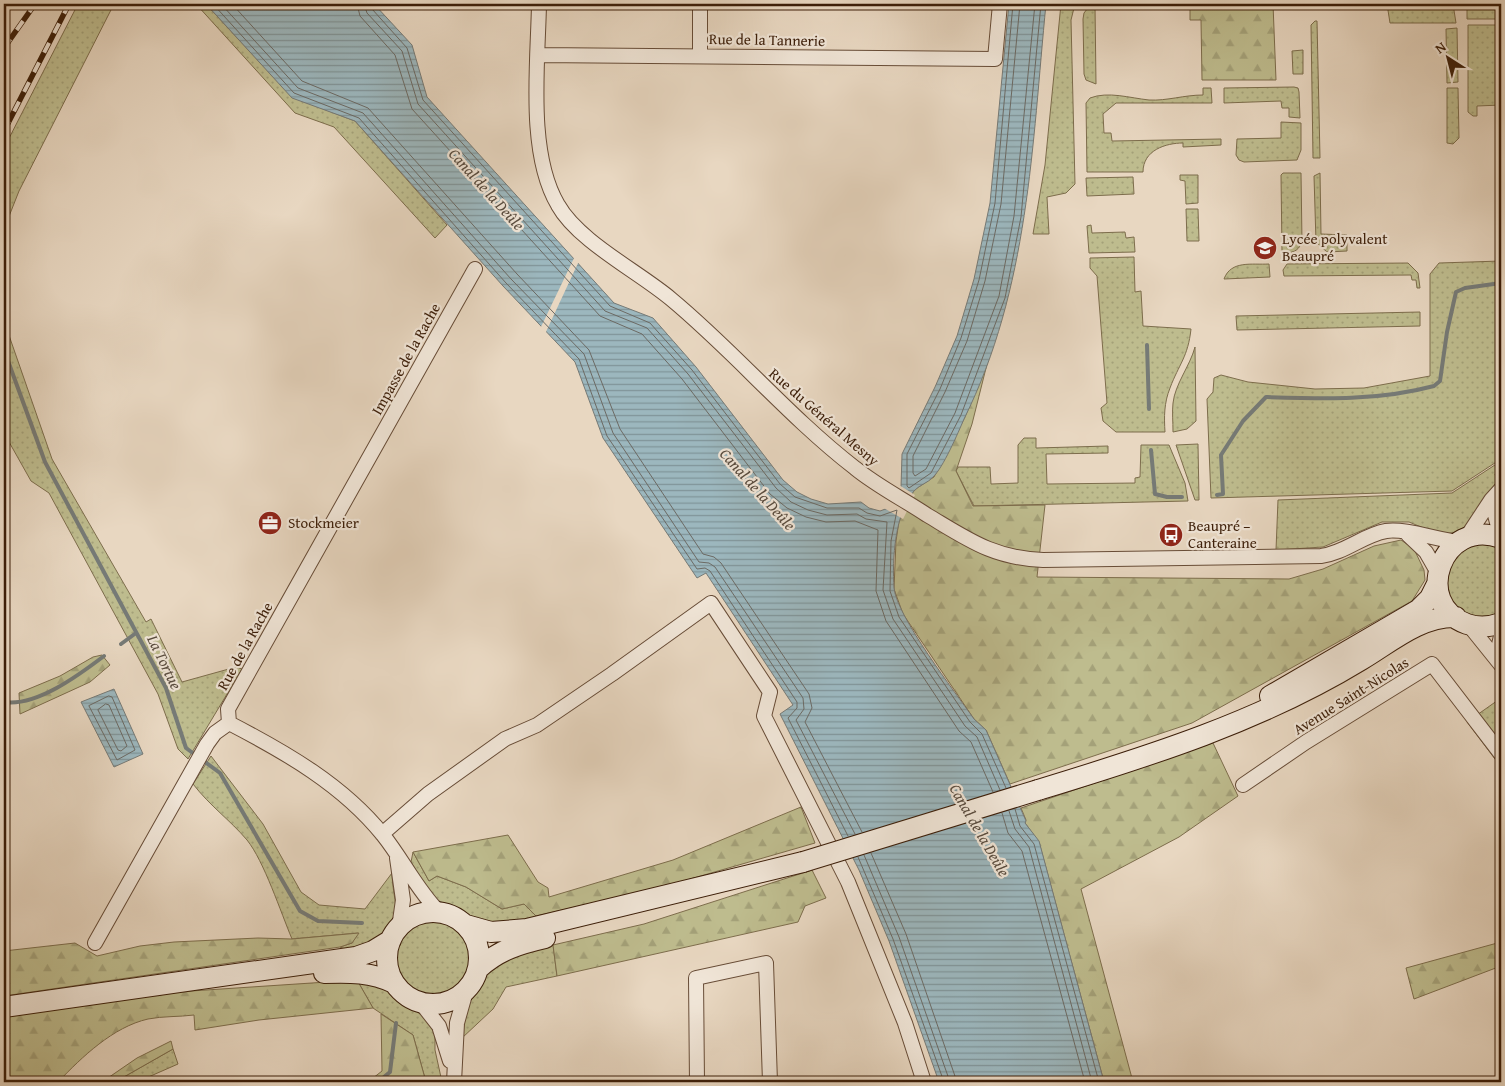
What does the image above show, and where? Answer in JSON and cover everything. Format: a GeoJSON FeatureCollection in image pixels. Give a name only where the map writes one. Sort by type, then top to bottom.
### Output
{"type":"FeatureCollection","features":[{"type":"Feature","properties":{"kind":"main road"},"geometry":{"type":"LineString","coordinates":[[1140,758],[1258,703],[1412,614],[1426,604],[1438,578],[1445,555],[1462,540],[1484,535],[1501,538]]}},
{"type":"Feature","properties":{"kind":"main road"},"geometry":{"type":"LineString","coordinates":[[1438,578],[1443,603],[1462,621]]}},
{"type":"Feature","properties":{"kind":"main road"},"geometry":{"type":"LineString","coordinates":[[479,968],[492,956],[509,947],[678,906],[803,862],[1140,758],[1238,723],[1283,703],[1338,674],[1422,623],[1443,617],[1483,627],[1501,623]]}},
{"type":"Feature","properties":{"kind":"main road"},"geometry":{"type":"LineString","coordinates":[[4,1007],[356,957],[373,952],[417,915],[439,912],[456,918],[466,925],[491,932],[527,929],[803,862]]}},
{"type":"Feature","properties":{"kind":"main road"},"geometry":{"type":"LineString","coordinates":[[395,934],[387,962],[394,983],[406,996],[421,1003],[445,1003],[466,991],[474,980],[479,968],[480,954],[477,942],[466,925]]}},
{"type":"Feature","properties":{"kind":"main road"},"geometry":{"type":"LineString","coordinates":[[212,978],[346,972],[376,976],[394,983]]}},
{"type":"Feature","properties":{"kind":"street","name":"Rue du Général Mesny"},"geometry":{"type":"LineString","coordinates":[[539,4],[538,123],[540,150],[548,184],[563,214],[593,241],[672,300],[837,453],[876,483],[923,512],[991,551],[1014,558],[1043,560],[1313,556],[1338,552],[1379,533],[1403,531],[1434,539],[1462,540]]}},
{"type":"Feature","properties":{"kind":"street"},"geometry":{"type":"LineString","coordinates":[[700,4],[700,56]]}},
{"type":"Feature","properties":{"kind":"street","name":"Rue de la Tannerie"},"geometry":{"type":"LineString","coordinates":[[538,54],[995,59],[1000,4]]}},
{"type":"Feature","properties":{"kind":"street","name":"Impasse de la Rache"},"geometry":{"type":"LineString","coordinates":[[366,465],[475,269]]}},
{"type":"Feature","properties":{"kind":"street","name":"Rue de la Rache"},"geometry":{"type":"LineString","coordinates":[[229,723],[228,709],[366,465]]}},
{"type":"Feature","properties":{"kind":"street"},"geometry":{"type":"LineString","coordinates":[[1501,490],[1494,512],[1501,538]]}},
{"type":"Feature","properties":{"kind":"street"},"geometry":{"type":"LineString","coordinates":[[1462,540],[1490,500],[1501,490]]}},
{"type":"Feature","properties":{"kind":"street"},"geometry":{"type":"LineString","coordinates":[[1403,531],[1426,552],[1438,578]]}},
{"type":"Feature","properties":{"kind":"street"},"geometry":{"type":"LineString","coordinates":[[382,834],[428,794],[505,739],[537,725],[711,603],[770,692],[764,716],[848,882],[905,1023],[924,1082]]}},
{"type":"Feature","properties":{"kind":"street"},"geometry":{"type":"LineString","coordinates":[[1462,621],[1501,664]]}},
{"type":"Feature","properties":{"kind":"street"},"geometry":{"type":"LineString","coordinates":[[1501,636],[1498,649],[1501,664]]}},
{"type":"Feature","properties":{"kind":"street","name":"Avenue Saint-Nicolas"},"geometry":{"type":"LineString","coordinates":[[1243,785],[1306,742],[1432,664],[1501,754]]}},
{"type":"Feature","properties":{"kind":"street"},"geometry":{"type":"LineString","coordinates":[[95,944],[207,744],[215,733],[229,723],[334,786],[351,800],[382,834],[426,898],[439,912]]}},
{"type":"Feature","properties":{"kind":"street"},"geometry":{"type":"LineString","coordinates":[[391,846],[399,864],[403,900],[395,934]]}},
{"type":"Feature","properties":{"kind":"street"},"geometry":{"type":"LineString","coordinates":[[697,1082],[696,978],[766,963],[770,1082]]}},
{"type":"Feature","properties":{"kind":"street"},"geometry":{"type":"LineString","coordinates":[[453,1077],[457,1023],[466,991]]}},
{"type":"Feature","properties":{"kind":"street"},"geometry":{"type":"LineString","coordinates":[[421,1003],[439,1026],[453,1077]]}},
{"type":"Feature","properties":{"kind":"green space"},"geometry":{"type":"Polygon","coordinates":[[[78,4],[114,4],[19,191],[4,229],[4,148],[78,4]]]}},
{"type":"Feature","properties":{"kind":"green space"},"geometry":{"type":"Polygon","coordinates":[[[196,4],[206,4],[292,97],[355,121],[447,225],[435,238],[334,127],[295,113],[196,4]]]}},
{"type":"Feature","properties":{"kind":"green space"},"geometry":{"type":"Polygon","coordinates":[[[1061,4],[1075,4],[1071,20],[1075,184],[1066,193],[1047,197],[1049,234],[1033,234],[1045,165],[1061,4]]]}},
{"type":"Feature","properties":{"kind":"green space"},"geometry":{"type":"Polygon","coordinates":[[[1091,4],[1179,4],[1095,6],[1096,84],[1086,80],[1084,74],[1083,19],[1084,13],[1091,4]]]}},
{"type":"Feature","properties":{"kind":"green space"},"geometry":{"type":"Polygon","coordinates":[[[1273,4],[1276,80],[1202,80],[1201,20],[1190,20],[1190,5],[1273,4]]]}},
{"type":"Feature","properties":{"kind":"green space"},"geometry":{"type":"Polygon","coordinates":[[[1387,4],[1453,4],[1456,23],[1390,23],[1387,4]]]}},
{"type":"Feature","properties":{"kind":"green space"},"geometry":{"type":"Polygon","coordinates":[[[1467,4],[1501,4],[1501,19],[1467,19],[1467,4]]]}},
{"type":"Feature","properties":{"kind":"green space"},"geometry":{"type":"Polygon","coordinates":[[[1317,21],[1320,158],[1313,158],[1311,25],[1317,21]]]}},
{"type":"Feature","properties":{"kind":"green space"},"geometry":{"type":"Polygon","coordinates":[[[1468,25],[1501,25],[1501,105],[1477,106],[1477,116],[1473,116],[1468,112],[1468,25]]]}},
{"type":"Feature","properties":{"kind":"green space"},"geometry":{"type":"Polygon","coordinates":[[[1457,28],[1458,82],[1447,83],[1446,29],[1457,28]]]}},
{"type":"Feature","properties":{"kind":"green space"},"geometry":{"type":"Polygon","coordinates":[[[1303,50],[1303,74],[1293,74],[1292,51],[1303,50]]]}},
{"type":"Feature","properties":{"kind":"green space"},"geometry":{"type":"Polygon","coordinates":[[[1203,88],[1211,88],[1212,103],[1116,103],[1103,114],[1104,133],[1111,133],[1112,141],[1221,139],[1221,145],[1183,147],[1183,143],[1163,146],[1151,153],[1147,158],[1143,172],[1087,172],[1086,103],[1090,98],[1112,95],[1162,100],[1203,95],[1203,88]]]}},
{"type":"Feature","properties":{"kind":"green space"},"geometry":{"type":"Polygon","coordinates":[[[1224,88],[1298,88],[1299,92],[1300,118],[1289,117],[1289,108],[1282,108],[1281,101],[1224,103],[1224,88]]]}},
{"type":"Feature","properties":{"kind":"green space"},"geometry":{"type":"Polygon","coordinates":[[[1447,88],[1458,88],[1459,138],[1453,144],[1447,143],[1447,88]]]}},
{"type":"Feature","properties":{"kind":"green space"},"geometry":{"type":"Polygon","coordinates":[[[1281,122],[1301,123],[1301,150],[1297,160],[1244,162],[1239,160],[1236,155],[1237,139],[1281,138],[1281,122]]]}},
{"type":"Feature","properties":{"kind":"green space"},"geometry":{"type":"Polygon","coordinates":[[[1283,173],[1301,173],[1302,242],[1299,248],[1289,253],[1282,253],[1281,175],[1283,173]]]}},
{"type":"Feature","properties":{"kind":"green space"},"geometry":{"type":"Polygon","coordinates":[[[1320,173],[1321,234],[1347,235],[1347,251],[1327,252],[1316,242],[1314,176],[1320,173]]]}},
{"type":"Feature","properties":{"kind":"green space"},"geometry":{"type":"Polygon","coordinates":[[[1180,175],[1198,175],[1198,203],[1186,204],[1185,181],[1180,180],[1180,175]]]}},
{"type":"Feature","properties":{"kind":"green space"},"geometry":{"type":"Polygon","coordinates":[[[1133,177],[1134,194],[1087,196],[1086,178],[1133,177]]]}},
{"type":"Feature","properties":{"kind":"green space"},"geometry":{"type":"Polygon","coordinates":[[[1186,209],[1198,209],[1199,241],[1187,241],[1186,209]]]}},
{"type":"Feature","properties":{"kind":"green space"},"geometry":{"type":"Polygon","coordinates":[[[1091,225],[1092,233],[1125,232],[1126,238],[1134,237],[1135,252],[1089,253],[1087,226],[1091,225]]]}},
{"type":"Feature","properties":{"kind":"green space"},"geometry":{"type":"Polygon","coordinates":[[[1134,257],[1135,292],[1141,291],[1143,326],[1191,329],[1185,354],[1168,394],[1165,432],[1116,432],[1103,421],[1101,408],[1107,403],[1097,276],[1090,268],[1090,258],[1134,257]]]}},
{"type":"Feature","properties":{"kind":"green space"},"geometry":{"type":"Polygon","coordinates":[[[1501,261],[1501,459],[1452,491],[1211,498],[1207,399],[1213,392],[1214,378],[1221,375],[1248,382],[1315,389],[1364,388],[1430,376],[1430,274],[1439,263],[1501,261]]]}},
{"type":"Feature","properties":{"kind":"green space"},"geometry":{"type":"Polygon","coordinates":[[[1408,263],[1418,273],[1420,288],[1417,288],[1416,280],[1412,280],[1411,275],[1284,276],[1283,270],[1287,264],[1408,263]]]}},
{"type":"Feature","properties":{"kind":"green space"},"geometry":{"type":"Polygon","coordinates":[[[1269,264],[1270,277],[1224,279],[1227,273],[1237,266],[1269,264]]]}},
{"type":"Feature","properties":{"kind":"green space"},"geometry":{"type":"Polygon","coordinates":[[[1420,312],[1420,326],[1237,330],[1236,316],[1420,312]]]}},
{"type":"Feature","properties":{"kind":"green space"},"geometry":{"type":"Polygon","coordinates":[[[4,321],[52,459],[146,622],[151,619],[182,682],[236,667],[242,669],[188,759],[178,749],[158,694],[49,493],[31,481],[4,433],[4,321]]]}},
{"type":"Feature","properties":{"kind":"green space"},"geometry":{"type":"Polygon","coordinates":[[[1195,347],[1196,421],[1187,429],[1173,432],[1174,396],[1195,347]]]}},
{"type":"Feature","properties":{"kind":"green space"},"geometry":{"type":"Polygon","coordinates":[[[988,360],[972,424],[956,471],[973,506],[1045,505],[1037,577],[1289,579],[1323,569],[1374,546],[1401,540],[1414,549],[1424,570],[1425,580],[1412,601],[1192,723],[1010,784],[986,730],[974,719],[903,614],[894,589],[896,541],[899,521],[914,490],[934,477],[965,417],[988,360]]]}},
{"type":"Feature","properties":{"kind":"green space"},"geometry":{"type":"Polygon","coordinates":[[[1024,438],[1036,438],[1036,448],[1108,446],[1108,453],[1046,454],[1047,484],[1135,483],[1135,478],[1140,477],[1141,445],[1169,445],[1185,483],[1188,501],[974,506],[956,471],[958,467],[990,467],[991,484],[1018,483],[1018,445],[1024,438]]]}},
{"type":"Feature","properties":{"kind":"green space"},"geometry":{"type":"Polygon","coordinates":[[[1198,444],[1199,500],[1195,500],[1176,445],[1198,444]]]}},
{"type":"Feature","properties":{"kind":"green space"},"geometry":{"type":"Polygon","coordinates":[[[1501,461],[1501,470],[1495,474],[1501,494],[1476,514],[1467,526],[1453,533],[1438,534],[1409,522],[1382,522],[1323,547],[1276,550],[1278,500],[1452,493],[1501,461]]]}},
{"type":"Feature","properties":{"kind":"green space"},"geometry":{"type":"Polygon","coordinates":[[[1477,544],[1494,545],[1501,548],[1501,614],[1484,619],[1473,618],[1458,609],[1448,594],[1446,586],[1446,577],[1450,563],[1464,550],[1477,544]]]}},
{"type":"Feature","properties":{"kind":"green space"},"geometry":{"type":"Polygon","coordinates":[[[102,655],[110,665],[90,682],[20,714],[19,693],[60,676],[93,657],[102,655]]]}},
{"type":"Feature","properties":{"kind":"green space"},"geometry":{"type":"Polygon","coordinates":[[[1501,698],[1501,767],[1467,722],[1501,698]]]}},
{"type":"Feature","properties":{"kind":"green space"},"geometry":{"type":"Polygon","coordinates":[[[1213,743],[1238,796],[1179,837],[1081,889],[1133,1082],[1104,1082],[1039,842],[1025,823],[1026,820],[1021,808],[1213,743]]]}},
{"type":"Feature","properties":{"kind":"green space"},"geometry":{"type":"Polygon","coordinates":[[[211,756],[263,824],[301,892],[319,905],[365,909],[392,873],[396,908],[395,917],[386,931],[373,941],[350,951],[340,947],[352,943],[358,933],[292,939],[266,874],[253,849],[247,840],[193,784],[211,756]]]}},
{"type":"Feature","properties":{"kind":"green space"},"geometry":{"type":"Polygon","coordinates":[[[801,807],[815,843],[666,886],[536,916],[524,904],[502,909],[466,887],[437,876],[429,881],[413,852],[508,835],[538,882],[548,888],[549,897],[673,860],[801,807]]]}},
{"type":"Feature","properties":{"kind":"green space"},"geometry":{"type":"Polygon","coordinates":[[[413,852],[429,881],[437,876],[466,887],[502,909],[524,904],[536,916],[532,920],[513,924],[471,920],[455,908],[432,898],[411,862],[413,852]]]}},
{"type":"Feature","properties":{"kind":"green space"},"geometry":{"type":"Polygon","coordinates":[[[812,870],[826,898],[805,906],[798,922],[557,976],[553,945],[644,924],[812,870]]]}},
{"type":"Feature","properties":{"kind":"green space"},"geometry":{"type":"Polygon","coordinates":[[[434,920],[448,923],[461,931],[469,944],[472,958],[469,972],[461,985],[448,993],[434,996],[420,993],[407,985],[399,972],[396,958],[399,944],[407,931],[420,923],[434,920]]]}},
{"type":"Feature","properties":{"kind":"green space"},"geometry":{"type":"Polygon","coordinates":[[[359,933],[352,943],[340,947],[4,996],[4,951],[75,943],[97,956],[140,946],[174,942],[258,938],[292,939],[359,933]]]}},
{"type":"Feature","properties":{"kind":"green space"},"geometry":{"type":"Polygon","coordinates":[[[1501,942],[1501,966],[1414,999],[1406,968],[1501,942]]]}},
{"type":"Feature","properties":{"kind":"green space"},"geometry":{"type":"Polygon","coordinates":[[[553,945],[557,976],[506,987],[493,1009],[462,1038],[467,1002],[495,962],[514,954],[553,945]]]}},
{"type":"Feature","properties":{"kind":"green space"},"geometry":{"type":"Polygon","coordinates":[[[357,980],[391,991],[430,1022],[435,1034],[435,1050],[442,1082],[426,1082],[413,1035],[373,1008],[357,980]]]}},
{"type":"Feature","properties":{"kind":"green space"},"geometry":{"type":"Polygon","coordinates":[[[357,980],[373,1008],[259,1020],[195,1030],[194,1015],[148,1019],[135,1023],[110,1036],[88,1053],[58,1082],[4,1082],[4,1016],[176,992],[357,980]]]}},
{"type":"Feature","properties":{"kind":"green space"},"geometry":{"type":"Polygon","coordinates":[[[381,1014],[413,1035],[426,1082],[368,1082],[382,1071],[381,1014]]]}},
{"type":"Feature","properties":{"kind":"green space"},"geometry":{"type":"Polygon","coordinates":[[[171,1041],[173,1049],[115,1082],[102,1082],[137,1058],[171,1041]]]}},
{"type":"Feature","properties":{"kind":"green space"},"geometry":{"type":"Polygon","coordinates":[[[173,1049],[178,1064],[137,1082],[115,1082],[173,1049]]]}},
{"type":"Feature","properties":{"kind":"water","name":"Canal de la Deûle"},"geometry":{"type":"Polygon","coordinates":[[[206,4],[374,4],[412,45],[427,97],[614,303],[653,318],[696,367],[783,480],[797,492],[811,499],[828,504],[861,502],[869,508],[880,511],[888,508],[901,488],[902,454],[935,387],[957,336],[974,279],[990,203],[1009,4],[1046,4],[1024,216],[1015,268],[1002,319],[986,369],[946,458],[933,477],[914,491],[903,511],[894,550],[894,588],[905,617],[928,654],[974,719],[986,730],[1026,821],[1025,823],[1039,841],[1104,1082],[939,1082],[889,941],[859,870],[780,714],[793,705],[706,573],[697,578],[603,438],[575,362],[503,286],[355,121],[292,98],[206,4]]]}},
{"type":"Feature","properties":{"kind":"water"},"geometry":{"type":"Polygon","coordinates":[[[114,689],[143,754],[114,767],[81,702],[114,689]]]}},
{"type":"Feature","properties":{"kind":"pier"},"geometry":{"type":"Polygon","coordinates":[[[575,256],[579,261],[545,334],[540,329],[575,256]]]}},
{"type":"Feature","properties":{"kind":"pier"},"geometry":{"type":"Polygon","coordinates":[[[899,485],[915,495],[903,519],[882,507],[895,499],[899,485]]]}},
{"type":"Feature","properties":{"kind":"waterway"},"geometry":{"type":"LineString","coordinates":[[1217,495],[1223,494],[1221,455],[1243,421],[1266,397],[1372,397],[1434,386],[1440,381],[1447,332],[1456,292],[1465,288],[1501,283]]}},
{"type":"Feature","properties":{"kind":"waterway"},"geometry":{"type":"LineString","coordinates":[[1147,345],[1149,409]]}},
{"type":"Feature","properties":{"kind":"waterway","name":"La Tortue"},"geometry":{"type":"LineString","coordinates":[[4,350],[45,462],[166,688],[186,748],[220,773],[300,911],[318,921],[362,923]]}},
{"type":"Feature","properties":{"kind":"waterway"},"geometry":{"type":"LineString","coordinates":[[1151,450],[1155,494],[1167,497],[1182,497]]}},
{"type":"Feature","properties":{"kind":"waterway"},"geometry":{"type":"LineString","coordinates":[[121,644],[136,633]]}},
{"type":"Feature","properties":{"kind":"waterway"},"geometry":{"type":"LineString","coordinates":[[4,702],[30,700],[43,695],[70,680],[104,656]]}},
{"type":"Feature","properties":{"kind":"waterway","name":"La Tortue"},"geometry":{"type":"LineString","coordinates":[[378,1082],[390,1072],[396,1023]]}},
{"type":"Feature","properties":{"kind":"railway"},"geometry":{"type":"LineString","coordinates":[[4,48],[35,4]]}},
{"type":"Feature","properties":{"kind":"railway"},"geometry":{"type":"LineString","coordinates":[[4,131],[69,4]]}},
{"type":"Feature","properties":{"kind":"place","name":"Lycée polyvalent Beaupré"},"geometry":{"type":"Point","coordinates":[1265,248]}},
{"type":"Feature","properties":{"kind":"place","name":"Stockmeier"},"geometry":{"type":"Point","coordinates":[270,523]}},
{"type":"Feature","properties":{"kind":"place","name":"Beaupré – Canteraine"},"geometry":{"type":"Point","coordinates":[1171,535]}}]}
